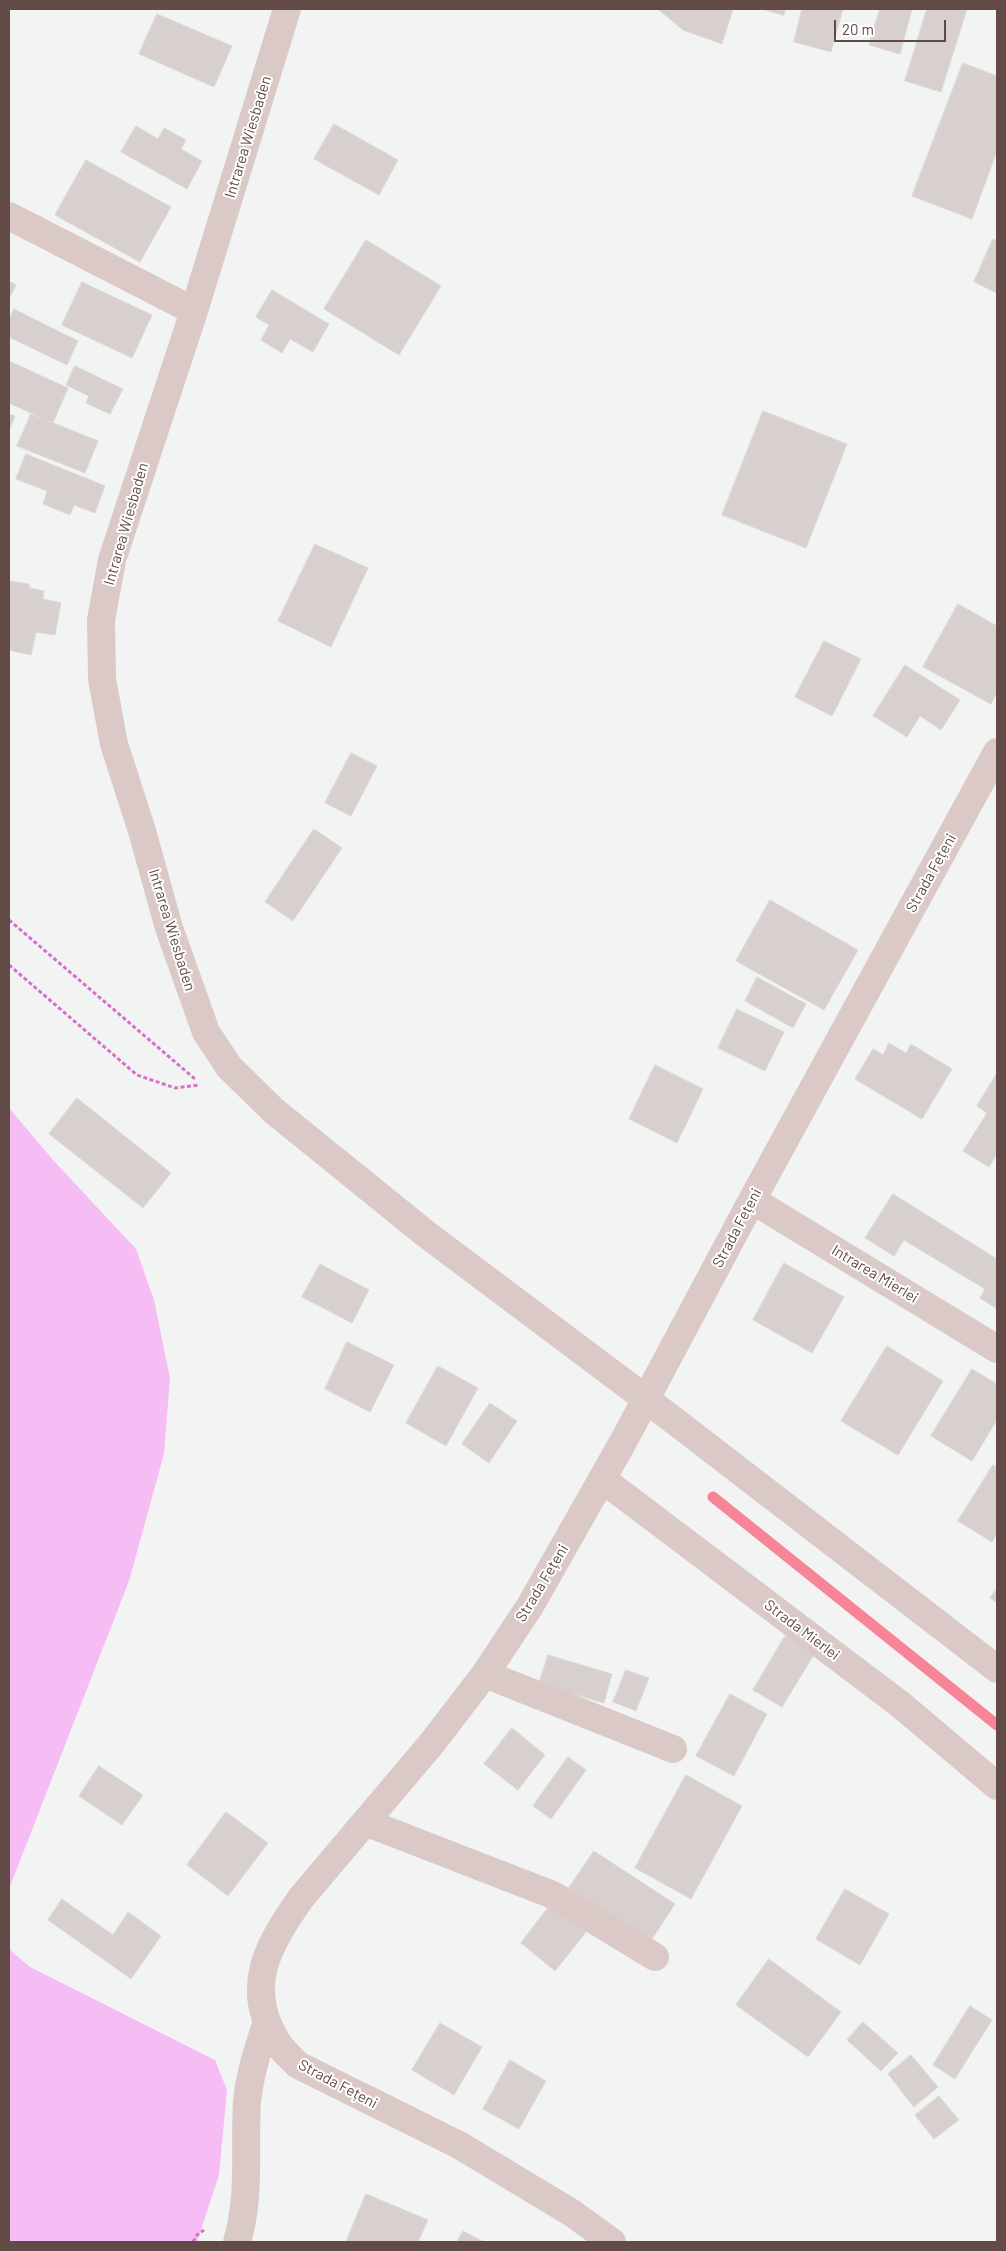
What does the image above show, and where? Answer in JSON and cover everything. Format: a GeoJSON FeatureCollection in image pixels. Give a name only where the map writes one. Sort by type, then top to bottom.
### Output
{"type":"FeatureCollection","features":[{"type":"Feature","properties":{"kind":"street","name":"Intrarea Wiesbaden"},"geometry":{"type":"LineString","coordinates":[[287,9],[194,311],[112,560],[101,620],[102,679],[114,744],[142,831],[169,928],[206,1032],[229,1067],[274,1112],[426,1234],[646,1399],[997,1669]]}},
{"type":"Feature","properties":{"kind":"street"},"geometry":{"type":"LineString","coordinates":[[9,216],[194,311]]}},
{"type":"Feature","properties":{"kind":"street","name":"Strada Fețeni"},"geometry":{"type":"LineString","coordinates":[[612,2242],[572,2213],[458,2145],[298,2065],[278,2044],[267,2022],[261,1995],[262,1966],[282,1924],[301,1898],[432,1743],[485,1674],[530,1606],[646,1399],[752,1200],[997,752]]}},
{"type":"Feature","properties":{"kind":"street","name":"Intrarea Mierlei"},"geometry":{"type":"LineString","coordinates":[[752,1200],[997,1349]]}},
{"type":"Feature","properties":{"kind":"street","name":"Strada Mierlei"},"geometry":{"type":"LineString","coordinates":[[602,1479],[900,1706],[997,1786]]}},
{"type":"Feature","properties":{"kind":"street"},"geometry":{"type":"LineString","coordinates":[[485,1674],[673,1749]]}},
{"type":"Feature","properties":{"kind":"street"},"geometry":{"type":"LineString","coordinates":[[364,1822],[553,1895],[655,1957]]}},
{"type":"Feature","properties":{"kind":"street"},"geometry":{"type":"LineString","coordinates":[[237,2242],[245,2197],[248,2152],[247,2101],[254,2062],[267,2022]]}},
{"type":"Feature","properties":{"kind":"path"},"geometry":{"type":"LineString","coordinates":[[9,965],[137,1075],[175,1088],[201,1084],[229,1067]]}},
{"type":"Feature","properties":{"kind":"shaded area"},"geometry":{"type":"Polygon","coordinates":[[[9,1108],[54,1161],[136,1249],[154,1300],[170,1378],[164,1454],[129,1581],[9,1889],[9,1108]]]}},
{"type":"Feature","properties":{"kind":"shaded area"},"geometry":{"type":"Polygon","coordinates":[[[9,1946],[12,1952],[30,1967],[215,2060],[227,2090],[219,2175],[197,2242],[9,2242],[9,1946]]]}},
{"type":"Feature","properties":{"kind":"building"},"geometry":{"type":"Polygon","coordinates":[[[658,9],[733,9],[722,44],[683,30],[658,9]]]}},
{"type":"Feature","properties":{"kind":"building"},"geometry":{"type":"Polygon","coordinates":[[[762,9],[785,9],[784,15],[762,9]]]}},
{"type":"Feature","properties":{"kind":"building"},"geometry":{"type":"Polygon","coordinates":[[[802,9],[843,9],[831,52],[794,42],[802,9]]]}},
{"type":"Feature","properties":{"kind":"building"},"geometry":{"type":"Polygon","coordinates":[[[880,9],[912,9],[900,54],[869,45],[880,9]]]}},
{"type":"Feature","properties":{"kind":"building"},"geometry":{"type":"Polygon","coordinates":[[[927,9],[967,9],[941,92],[905,81],[927,9]]]}},
{"type":"Feature","properties":{"kind":"building"},"geometry":{"type":"Polygon","coordinates":[[[157,14],[232,46],[214,87],[139,54],[157,14]]]}},
{"type":"Feature","properties":{"kind":"building"},"geometry":{"type":"Polygon","coordinates":[[[963,63],[997,76],[997,151],[972,219],[912,196],[963,63]]]}},
{"type":"Feature","properties":{"kind":"building"},"geometry":{"type":"Polygon","coordinates":[[[334,124],[398,160],[379,195],[314,159],[334,124]]]}},
{"type":"Feature","properties":{"kind":"building"},"geometry":{"type":"Polygon","coordinates":[[[136,126],[158,139],[164,128],[186,140],[181,149],[202,161],[187,189],[121,152],[136,126]]]}},
{"type":"Feature","properties":{"kind":"building"},"geometry":{"type":"Polygon","coordinates":[[[86,160],[171,207],[140,262],[55,215],[86,160]]]}},
{"type":"Feature","properties":{"kind":"building"},"geometry":{"type":"Polygon","coordinates":[[[993,239],[997,241],[997,293],[974,282],[993,239]]]}},
{"type":"Feature","properties":{"kind":"building"},"geometry":{"type":"Polygon","coordinates":[[[366,240],[441,286],[399,355],[324,309],[366,240]]]}},
{"type":"Feature","properties":{"kind":"building"},"geometry":{"type":"Polygon","coordinates":[[[9,281],[16,285],[9,299],[9,281]]]}},
{"type":"Feature","properties":{"kind":"building"},"geometry":{"type":"Polygon","coordinates":[[[82,282],[152,315],[132,358],[62,325],[82,282]]]}},
{"type":"Feature","properties":{"kind":"building"},"geometry":{"type":"Polygon","coordinates":[[[272,290],[329,324],[313,352],[290,339],[282,353],[261,340],[269,325],[256,317],[272,290]]]}},
{"type":"Feature","properties":{"kind":"building"},"geometry":{"type":"Polygon","coordinates":[[[14,309],[78,341],[67,365],[9,337],[9,320],[14,309]]]}},
{"type":"Feature","properties":{"kind":"building"},"geometry":{"type":"Polygon","coordinates":[[[9,361],[68,388],[53,423],[9,403],[9,361]]]}},
{"type":"Feature","properties":{"kind":"building"},"geometry":{"type":"Polygon","coordinates":[[[75,366],[123,389],[110,414],[86,403],[89,396],[66,385],[75,366]]]}},
{"type":"Feature","properties":{"kind":"building"},"geometry":{"type":"Polygon","coordinates":[[[763,411],[847,444],[806,548],[722,515],[763,411]]]}},
{"type":"Feature","properties":{"kind":"building"},"geometry":{"type":"Polygon","coordinates":[[[9,414],[15,416],[9,431],[9,414]]]}},
{"type":"Feature","properties":{"kind":"building"},"geometry":{"type":"Polygon","coordinates":[[[31,414],[98,441],[85,473],[17,446],[31,414]]]}},
{"type":"Feature","properties":{"kind":"building"},"geometry":{"type":"Polygon","coordinates":[[[26,454],[105,486],[95,513],[74,505],[70,515],[43,504],[47,491],[16,479],[26,454]]]}},
{"type":"Feature","properties":{"kind":"building"},"geometry":{"type":"Polygon","coordinates":[[[315,544],[368,568],[331,647],[278,621],[315,544]]]}},
{"type":"Feature","properties":{"kind":"building"},"geometry":{"type":"Polygon","coordinates":[[[9,581],[29,584],[30,588],[44,591],[43,599],[61,603],[55,635],[36,632],[31,655],[9,650],[9,581]]]}},
{"type":"Feature","properties":{"kind":"building"},"geometry":{"type":"Polygon","coordinates":[[[958,604],[997,626],[997,692],[991,704],[923,667],[958,604]]]}},
{"type":"Feature","properties":{"kind":"building"},"geometry":{"type":"Polygon","coordinates":[[[824,641],[861,659],[832,716],[795,697],[824,641]]]}},
{"type":"Feature","properties":{"kind":"building"},"geometry":{"type":"Polygon","coordinates":[[[905,665],[960,700],[941,730],[920,716],[907,737],[873,716],[905,665]]]}},
{"type":"Feature","properties":{"kind":"building"},"geometry":{"type":"Polygon","coordinates":[[[351,753],[377,766],[351,816],[325,803],[351,753]]]}},
{"type":"Feature","properties":{"kind":"building"},"geometry":{"type":"Polygon","coordinates":[[[314,829],[342,848],[293,921],[265,902],[314,829]]]}},
{"type":"Feature","properties":{"kind":"building"},"geometry":{"type":"Polygon","coordinates":[[[770,900],[858,950],[824,1010],[736,961],[770,900]]]}},
{"type":"Feature","properties":{"kind":"building"},"geometry":{"type":"Polygon","coordinates":[[[757,977],[806,1004],[793,1028],[745,1001],[757,977]]]}},
{"type":"Feature","properties":{"kind":"building"},"geometry":{"type":"Polygon","coordinates":[[[737,1009],[784,1032],[765,1071],[718,1048],[737,1009]]]}},
{"type":"Feature","properties":{"kind":"building"},"geometry":{"type":"Polygon","coordinates":[[[889,1043],[906,1053],[911,1044],[952,1069],[922,1119],[855,1079],[873,1049],[883,1055],[889,1043]]]}},
{"type":"Feature","properties":{"kind":"building"},"geometry":{"type":"Polygon","coordinates":[[[655,1065],[703,1089],[677,1143],[629,1119],[655,1065]]]}},
{"type":"Feature","properties":{"kind":"building"},"geometry":{"type":"Polygon","coordinates":[[[997,1073],[997,1154],[989,1167],[963,1151],[987,1113],[977,1106],[997,1073]]]}},
{"type":"Feature","properties":{"kind":"building"},"geometry":{"type":"Polygon","coordinates":[[[77,1098],[171,1173],[143,1208],[49,1134],[77,1098]]]}},
{"type":"Feature","properties":{"kind":"building"},"geometry":{"type":"Polygon","coordinates":[[[893,1194],[997,1259],[997,1309],[980,1298],[985,1289],[904,1240],[894,1256],[865,1238],[893,1194]]]}},
{"type":"Feature","properties":{"kind":"building"},"geometry":{"type":"Polygon","coordinates":[[[784,1263],[844,1297],[812,1353],[753,1320],[784,1263]]]}},
{"type":"Feature","properties":{"kind":"building"},"geometry":{"type":"Polygon","coordinates":[[[320,1264],[369,1290],[352,1323],[302,1297],[320,1264]]]}},
{"type":"Feature","properties":{"kind":"building"},"geometry":{"type":"Polygon","coordinates":[[[347,1342],[394,1365],[370,1412],[325,1389],[347,1342]]]}},
{"type":"Feature","properties":{"kind":"building"},"geometry":{"type":"Polygon","coordinates":[[[887,1346],[943,1381],[898,1455],[841,1421],[887,1346]]]}},
{"type":"Feature","properties":{"kind":"building"},"geometry":{"type":"Polygon","coordinates":[[[438,1366],[478,1388],[446,1446],[406,1423],[438,1366]]]}},
{"type":"Feature","properties":{"kind":"building"},"geometry":{"type":"Polygon","coordinates":[[[972,1369],[997,1384],[997,1420],[972,1461],[931,1436],[972,1369]]]}},
{"type":"Feature","properties":{"kind":"building"},"geometry":{"type":"Polygon","coordinates":[[[490,1403],[517,1421],[489,1463],[462,1444],[490,1403]]]}},
{"type":"Feature","properties":{"kind":"building"},"geometry":{"type":"Polygon","coordinates":[[[993,1465],[997,1467],[997,1534],[992,1542],[958,1521],[993,1465]]]}},
{"type":"Feature","properties":{"kind":"building"},"geometry":{"type":"Polygon","coordinates":[[[997,1588],[997,1603],[990,1598],[997,1588]]]}},
{"type":"Feature","properties":{"kind":"building"},"geometry":{"type":"Polygon","coordinates":[[[785,1636],[815,1653],[782,1707],[753,1690],[785,1636]]]}},
{"type":"Feature","properties":{"kind":"building"},"geometry":{"type":"Polygon","coordinates":[[[548,1655],[612,1674],[604,1703],[539,1684],[548,1655]]]}},
{"type":"Feature","properties":{"kind":"building"},"geometry":{"type":"Polygon","coordinates":[[[626,1670],[649,1678],[636,1711],[613,1702],[626,1670]]]}},
{"type":"Feature","properties":{"kind":"building"},"geometry":{"type":"Polygon","coordinates":[[[730,1694],[767,1714],[734,1776],[696,1756],[730,1694]]]}},
{"type":"Feature","properties":{"kind":"building"},"geometry":{"type":"Polygon","coordinates":[[[512,1728],[545,1755],[518,1790],[484,1764],[512,1728]]]}},
{"type":"Feature","properties":{"kind":"building"},"geometry":{"type":"Polygon","coordinates":[[[568,1757],[586,1770],[551,1819],[533,1806],[568,1757]]]}},
{"type":"Feature","properties":{"kind":"building"},"geometry":{"type":"Polygon","coordinates":[[[99,1766],[143,1795],[122,1825],[79,1796],[99,1766]]]}},
{"type":"Feature","properties":{"kind":"building"},"geometry":{"type":"Polygon","coordinates":[[[686,1775],[742,1806],[691,1899],[635,1868],[686,1775]]]}},
{"type":"Feature","properties":{"kind":"building"},"geometry":{"type":"Polygon","coordinates":[[[226,1812],[268,1843],[228,1896],[187,1865],[226,1812]]]}},
{"type":"Feature","properties":{"kind":"building"},"geometry":{"type":"Polygon","coordinates":[[[594,1851],[675,1904],[650,1942],[569,1888],[594,1851]]]}},
{"type":"Feature","properties":{"kind":"building"},"geometry":{"type":"Polygon","coordinates":[[[845,1889],[889,1914],[860,1965],[816,1939],[845,1889]]]}},
{"type":"Feature","properties":{"kind":"building"},"geometry":{"type":"Polygon","coordinates":[[[62,1899],[113,1935],[128,1912],[161,1936],[131,1979],[48,1920],[62,1899]]]}},
{"type":"Feature","properties":{"kind":"building"},"geometry":{"type":"Polygon","coordinates":[[[551,1904],[586,1932],[555,1971],[521,1943],[551,1904]]]}},
{"type":"Feature","properties":{"kind":"building"},"geometry":{"type":"Polygon","coordinates":[[[769,1959],[841,2012],[808,2057],[736,2005],[769,1959]]]}},
{"type":"Feature","properties":{"kind":"building"},"geometry":{"type":"Polygon","coordinates":[[[970,2006],[992,2020],[955,2079],[933,2065],[970,2006]]]}},
{"type":"Feature","properties":{"kind":"building"},"geometry":{"type":"Polygon","coordinates":[[[863,2022],[898,2053],[881,2071],[847,2040],[863,2022]]]}},
{"type":"Feature","properties":{"kind":"building"},"geometry":{"type":"Polygon","coordinates":[[[440,2023],[482,2047],[454,2095],[412,2070],[440,2023]]]}},
{"type":"Feature","properties":{"kind":"building"},"geometry":{"type":"Polygon","coordinates":[[[911,2055],[938,2087],[914,2107],[888,2074],[911,2055]]]}},
{"type":"Feature","properties":{"kind":"building"},"geometry":{"type":"Polygon","coordinates":[[[510,2060],[546,2081],[519,2129],[483,2109],[510,2060]]]}},
{"type":"Feature","properties":{"kind":"building"},"geometry":{"type":"Polygon","coordinates":[[[939,2096],[959,2120],[934,2139],[915,2115],[939,2096]]]}},
{"type":"Feature","properties":{"kind":"building"},"geometry":{"type":"Polygon","coordinates":[[[366,2194],[428,2220],[418,2242],[346,2242],[366,2194]]]}},
{"type":"Feature","properties":{"kind":"building"},"geometry":{"type":"Polygon","coordinates":[[[463,2231],[484,2242],[457,2242],[463,2231]]]}},
{"type":"Feature","properties":{"kind":"waterway"},"geometry":{"type":"LineString","coordinates":[[713,1497],[997,1725]]}}]}
